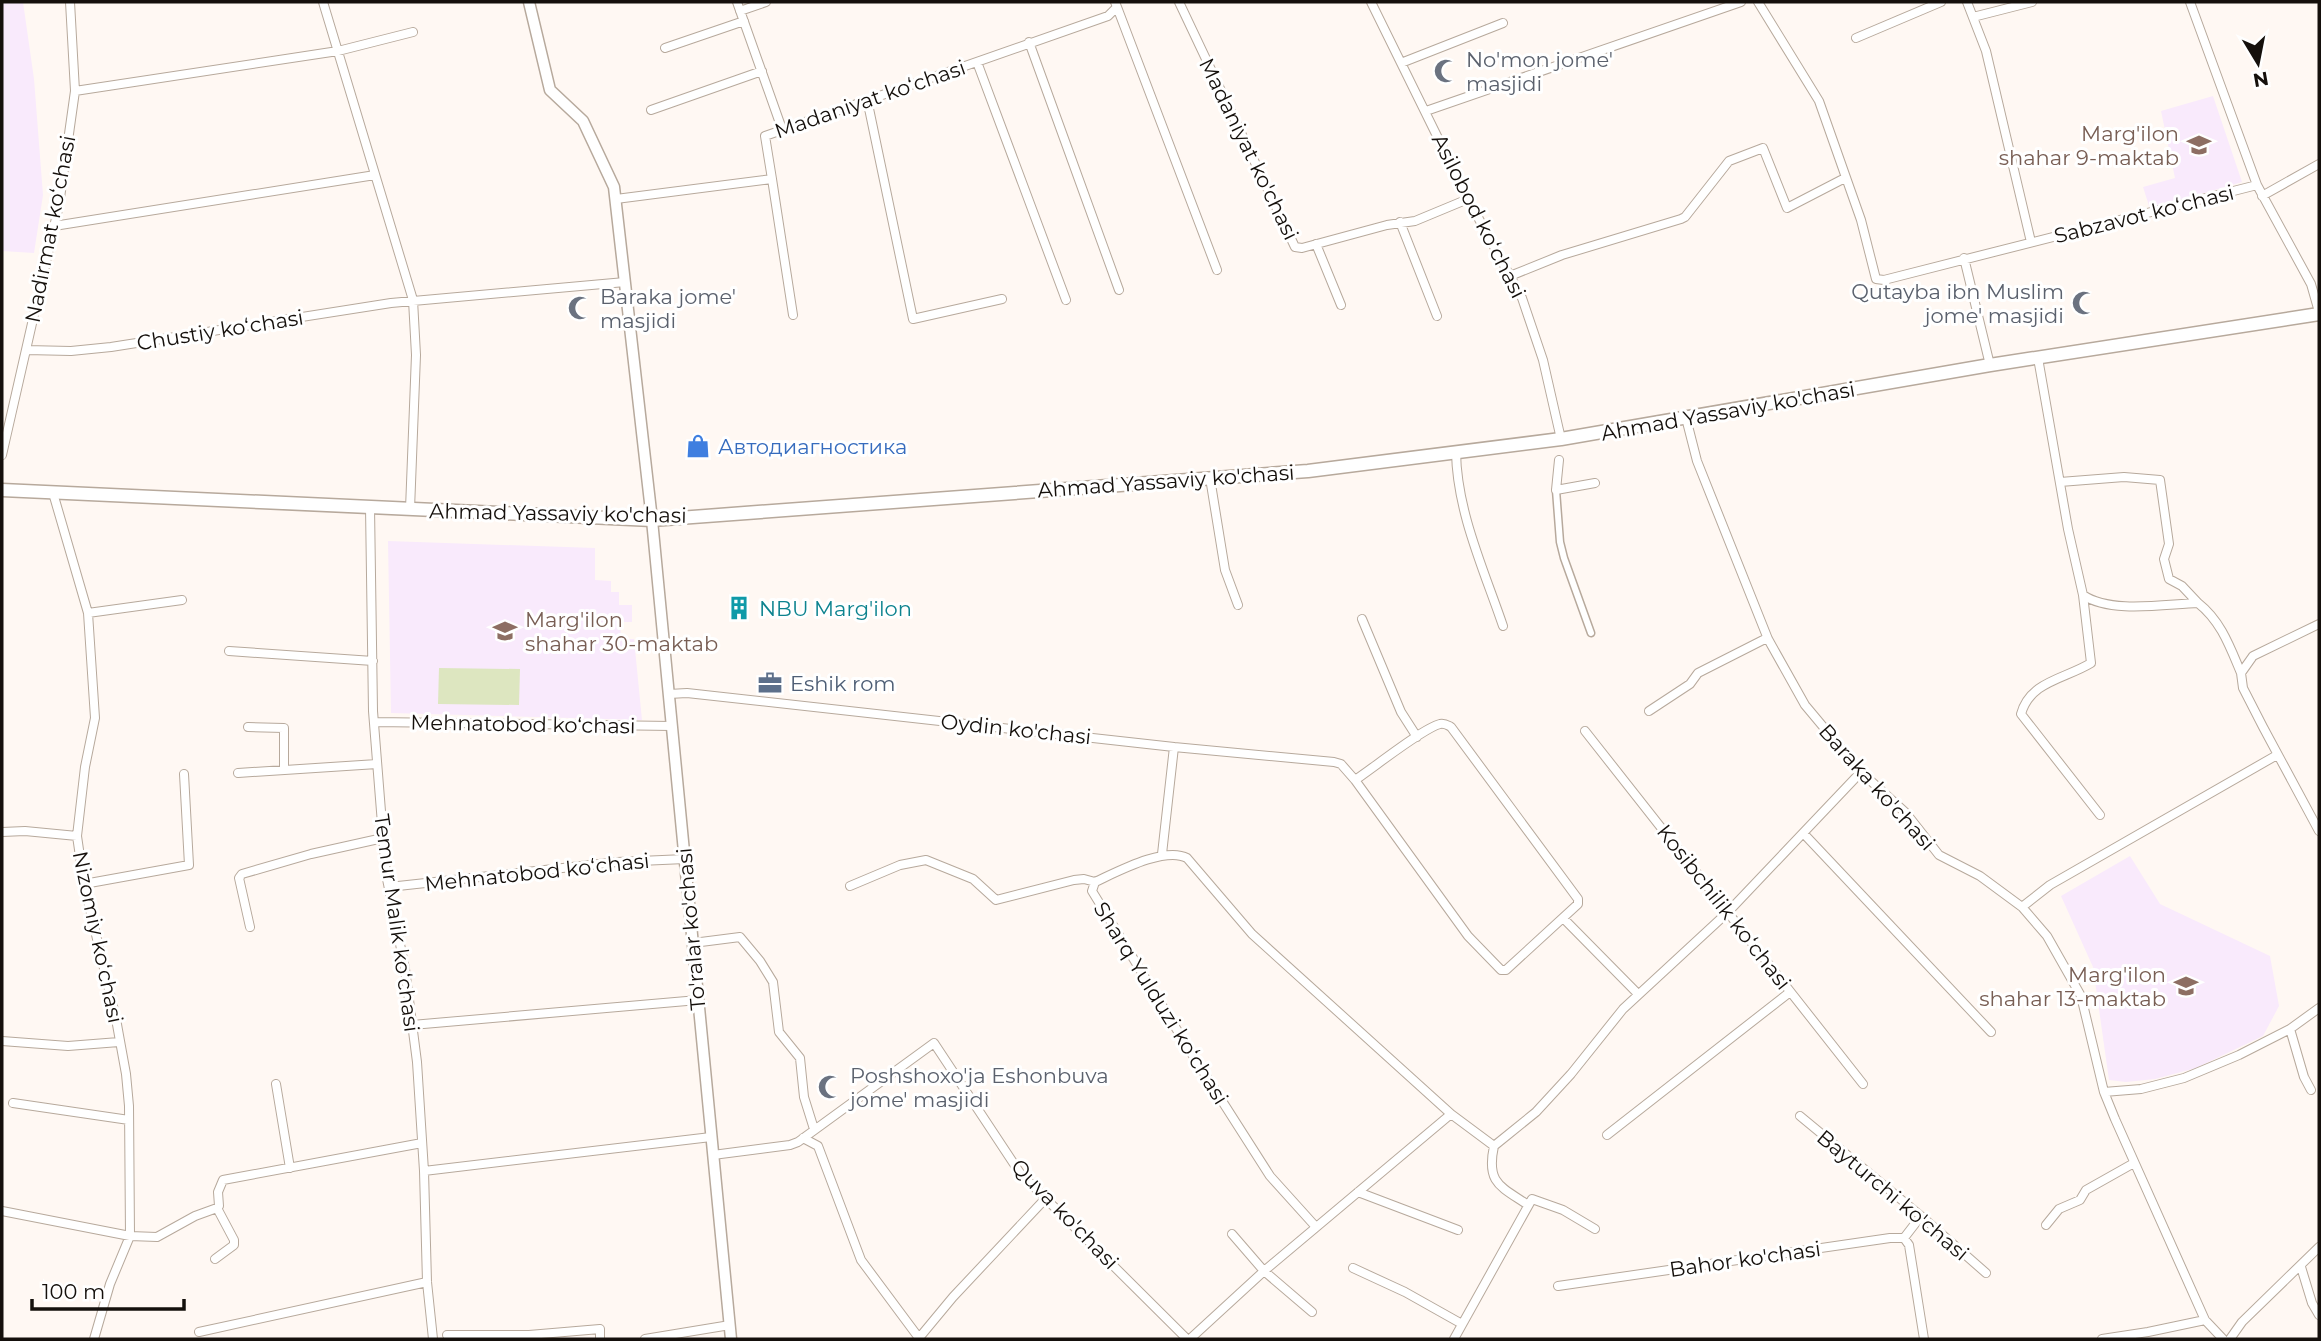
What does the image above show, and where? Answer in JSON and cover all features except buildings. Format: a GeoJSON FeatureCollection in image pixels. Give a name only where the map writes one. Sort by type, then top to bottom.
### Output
{"type":"FeatureCollection","features":[{"type":"Feature","properties":{"kind":"main road","name":"Ahmad Yassaviy ko'chasi"},"geometry":{"type":"LineString","coordinates":[[2,490],[652,520],[1308,471],[1561,439],[1990,365],[2319,313]]}},
{"type":"Feature","properties":{"kind":"street","name":"Nadirmat koʻchasi"},"geometry":{"type":"LineString","coordinates":[[2,455],[6,419],[26,350],[54,226],[75,91],[69,2]]}},
{"type":"Feature","properties":{"kind":"street"},"geometry":{"type":"LineString","coordinates":[[323,2],[413,300],[416,355],[410,509]]}},
{"type":"Feature","properties":{"kind":"street","name":"To'ralar ko'chasi"},"geometry":{"type":"LineString","coordinates":[[529,2],[550,90],[583,121],[614,187],[652,520],[731,1339]]}},
{"type":"Feature","properties":{"kind":"street"},"geometry":{"type":"LineString","coordinates":[[737,2],[782,129]]}},
{"type":"Feature","properties":{"kind":"street"},"geometry":{"type":"LineString","coordinates":[[740,11],[766,2]]}},
{"type":"Feature","properties":{"kind":"street","name":"Madaniyat ko'chasi"},"geometry":{"type":"LineString","coordinates":[[1179,2],[1295,247],[1302,248],[1400,222],[1415,221],[1468,199]]}},
{"type":"Feature","properties":{"kind":"street","name":"Asilobod koʻchasi"},"geometry":{"type":"LineString","coordinates":[[1371,2],[1468,199],[1522,298],[1543,360],[1561,439]]}},
{"type":"Feature","properties":{"kind":"street"},"geometry":{"type":"LineString","coordinates":[[1426,111],[1741,2]]}},
{"type":"Feature","properties":{"kind":"street","name":"Sabzavot koʻchasi"},"geometry":{"type":"LineString","coordinates":[[1758,2],[1819,101],[1861,220],[1875,279],[1884,280],[2256,185]]}},
{"type":"Feature","properties":{"kind":"street"},"geometry":{"type":"LineString","coordinates":[[1856,38],[1941,2]]}},
{"type":"Feature","properties":{"kind":"street","name":"Sabzavot koʻchasi"},"geometry":{"type":"LineString","coordinates":[[1967,2],[1986,51],[2031,243]]}},
{"type":"Feature","properties":{"kind":"street"},"geometry":{"type":"LineString","coordinates":[[1973,17],[2032,2]]}},
{"type":"Feature","properties":{"kind":"street"},"geometry":{"type":"LineString","coordinates":[[2190,2],[2256,185],[2311,284],[2319,313]]}},
{"type":"Feature","properties":{"kind":"street"},"geometry":{"type":"LineString","coordinates":[[1116,4],[1217,270]]}},
{"type":"Feature","properties":{"kind":"street","name":"Madaniyat koʻchasi"},"geometry":{"type":"LineString","coordinates":[[772,179],[765,136],[1108,16],[1116,4]]}},
{"type":"Feature","properties":{"kind":"street"},"geometry":{"type":"LineString","coordinates":[[665,48],[744,21]]}},
{"type":"Feature","properties":{"kind":"street"},"geometry":{"type":"LineString","coordinates":[[1401,63],[1503,23]]}},
{"type":"Feature","properties":{"kind":"street"},"geometry":{"type":"LineString","coordinates":[[75,91],[338,51],[414,32]]}},
{"type":"Feature","properties":{"kind":"street"},"geometry":{"type":"LineString","coordinates":[[1029,43],[1119,290]]}},
{"type":"Feature","properties":{"kind":"street"},"geometry":{"type":"LineString","coordinates":[[977,62],[1066,300]]}},
{"type":"Feature","properties":{"kind":"street"},"geometry":{"type":"LineString","coordinates":[[651,110],[762,71]]}},
{"type":"Feature","properties":{"kind":"street"},"geometry":{"type":"LineString","coordinates":[[867,99],[913,319],[1002,299]]}},
{"type":"Feature","properties":{"kind":"street"},"geometry":{"type":"LineString","coordinates":[[1510,276],[1562,255],[1685,217],[1729,161],[1763,148],[1787,208],[1845,178]]}},
{"type":"Feature","properties":{"kind":"street"},"geometry":{"type":"LineString","coordinates":[[2262,196],[2319,164]]}},
{"type":"Feature","properties":{"kind":"street"},"geometry":{"type":"LineString","coordinates":[[54,226],[375,175]]}},
{"type":"Feature","properties":{"kind":"street"},"geometry":{"type":"LineString","coordinates":[[615,199],[772,179],[793,315]]}},
{"type":"Feature","properties":{"kind":"street"},"geometry":{"type":"LineString","coordinates":[[1400,222],[1437,316]]}},
{"type":"Feature","properties":{"kind":"street"},"geometry":{"type":"LineString","coordinates":[[1316,244],[1341,305]]}},
{"type":"Feature","properties":{"kind":"street"},"geometry":{"type":"LineString","coordinates":[[1964,258],[1990,365]]}},
{"type":"Feature","properties":{"kind":"street","name":"Chustiy koʻchasi"},"geometry":{"type":"LineString","coordinates":[[26,350],[111,348],[413,300],[625,282]]}},
{"type":"Feature","properties":{"kind":"street"},"geometry":{"type":"LineString","coordinates":[[2038,358],[2078,580],[2083,595],[2091,663],[2074,673],[2046,682],[2025,701],[2021,714],[2100,815]]}},
{"type":"Feature","properties":{"kind":"street","name":"Baraka ko'chasi"},"geometry":{"type":"LineString","coordinates":[[1686,418],[1697,461],[1768,638],[1805,705],[1861,772],[1906,813],[1939,855],[1980,876],[2022,907],[2047,936],[2081,996],[2104,1092],[2134,1163],[2205,1320],[2223,1339]]}},
{"type":"Feature","properties":{"kind":"street"},"geometry":{"type":"LineString","coordinates":[[1456,452],[1456,474],[1470,530],[1503,625]]}},
{"type":"Feature","properties":{"kind":"street"},"geometry":{"type":"LineString","coordinates":[[1559,460],[1556,490],[1560,541],[1591,633]]}},
{"type":"Feature","properties":{"kind":"street"},"geometry":{"type":"LineString","coordinates":[[2060,482],[2124,477],[2161,480],[2169,544],[2164,559],[2169,579],[2182,586],[2212,614],[2241,673],[2243,688],[2319,831]]}},
{"type":"Feature","properties":{"kind":"street"},"geometry":{"type":"LineString","coordinates":[[1210,478],[1225,570],[1238,605]]}},
{"type":"Feature","properties":{"kind":"street"},"geometry":{"type":"LineString","coordinates":[[1556,490],[1595,483]]}},
{"type":"Feature","properties":{"kind":"street","name":"Nizomiy koʻchasi"},"geometry":{"type":"LineString","coordinates":[[53,493],[88,612],[95,718],[85,767],[77,836],[84,884],[126,1074],[129,1120],[130,1236],[110,1284],[94,1339]]}},
{"type":"Feature","properties":{"kind":"street","name":"Temur Malik koʻchasi"},"geometry":{"type":"LineString","coordinates":[[370,507],[377,764],[388,887],[405,969],[412,1025],[424,1171],[427,1282],[433,1339]]}},
{"type":"Feature","properties":{"kind":"street"},"geometry":{"type":"LineString","coordinates":[[2083,595],[2093,602],[2122,606],[2198,603]]}},
{"type":"Feature","properties":{"kind":"street"},"geometry":{"type":"LineString","coordinates":[[88,612],[182,600]]}},
{"type":"Feature","properties":{"kind":"street"},"geometry":{"type":"LineString","coordinates":[[1362,619],[1401,712],[1417,737]]}},
{"type":"Feature","properties":{"kind":"street"},"geometry":{"type":"LineString","coordinates":[[2241,673],[2253,656],[2319,624]]}},
{"type":"Feature","properties":{"kind":"street"},"geometry":{"type":"LineString","coordinates":[[1649,711],[1690,684],[1698,673],[1768,638]]}},
{"type":"Feature","properties":{"kind":"street"},"geometry":{"type":"LineString","coordinates":[[229,651],[373,661]]}},
{"type":"Feature","properties":{"kind":"street","name":"Oydin ko'chasi"},"geometry":{"type":"LineString","coordinates":[[669,694],[700,695],[1334,762],[1341,764],[1355,780],[1468,936],[1501,970],[1506,970],[1564,919]]}},
{"type":"Feature","properties":{"kind":"street","name":"Mehnatobod ko‘chasi"},"geometry":{"type":"LineString","coordinates":[[374,722],[672,726]]}},
{"type":"Feature","properties":{"kind":"street"},"geometry":{"type":"LineString","coordinates":[[1355,780],[1440,724],[1451,727],[1578,899],[1578,904],[1564,919],[1638,994]]}},
{"type":"Feature","properties":{"kind":"street"},"geometry":{"type":"LineString","coordinates":[[248,727],[284,728],[284,770]]}},
{"type":"Feature","properties":{"kind":"street","name":"Kosibchilik koʻchasi"},"geometry":{"type":"LineString","coordinates":[[1585,731],[1863,1084]]}},
{"type":"Feature","properties":{"kind":"street"},"geometry":{"type":"LineString","coordinates":[[1174,747],[1162,855],[1178,853],[1187,858],[1252,934],[1451,1114],[1494,1146]]}},
{"type":"Feature","properties":{"kind":"street"},"geometry":{"type":"LineString","coordinates":[[2022,907],[2050,885],[2277,755]]}},
{"type":"Feature","properties":{"kind":"street"},"geometry":{"type":"LineString","coordinates":[[238,773],[377,764]]}},
{"type":"Feature","properties":{"kind":"street"},"geometry":{"type":"LineString","coordinates":[[1528,1205],[1496,1184],[1491,1172],[1494,1146],[1536,1112],[1638,994],[1728,912],[1861,772]]}},
{"type":"Feature","properties":{"kind":"street"},"geometry":{"type":"LineString","coordinates":[[84,884],[189,865],[184,774]]}},
{"type":"Feature","properties":{"kind":"street"},"geometry":{"type":"LineString","coordinates":[[2,832],[25,831],[77,836]]}},
{"type":"Feature","properties":{"kind":"street"},"geometry":{"type":"LineString","coordinates":[[1804,834],[1991,1032]]}},
{"type":"Feature","properties":{"kind":"street"},"geometry":{"type":"LineString","coordinates":[[250,927],[239,878],[242,874],[311,854],[383,838]]}},
{"type":"Feature","properties":{"kind":"street","name":"Sharq Yulduzi koʻchasi"},"geometry":{"type":"LineString","coordinates":[[1162,855],[1095,882],[1092,891],[1270,1176],[1316,1227]]}},
{"type":"Feature","properties":{"kind":"street","name":"Mehnatobod koʻchasi"},"geometry":{"type":"LineString","coordinates":[[388,887],[603,863],[685,859]]}},
{"type":"Feature","properties":{"kind":"street"},"geometry":{"type":"LineString","coordinates":[[850,886],[900,864],[926,860],[974,878],[996,900],[1074,880],[1095,882]]}},
{"type":"Feature","properties":{"kind":"street"},"geometry":{"type":"LineString","coordinates":[[693,943],[740,937],[760,961],[773,982],[779,1032],[800,1058],[804,1097],[814,1129],[790,1145],[713,1155]]}},
{"type":"Feature","properties":{"kind":"street"},"geometry":{"type":"LineString","coordinates":[[1607,1135],[1790,992]]}},
{"type":"Feature","properties":{"kind":"street"},"geometry":{"type":"LineString","coordinates":[[412,1025],[698,1000]]}},
{"type":"Feature","properties":{"kind":"street"},"geometry":{"type":"LineString","coordinates":[[2104,1092],[2141,1089],[2184,1078],[2290,1030],[2319,1009]]}},
{"type":"Feature","properties":{"kind":"street"},"geometry":{"type":"LineString","coordinates":[[2290,1030],[2304,1077],[2311,1090]]}},
{"type":"Feature","properties":{"kind":"street"},"geometry":{"type":"LineString","coordinates":[[2,1041],[68,1046],[119,1042]]}},
{"type":"Feature","properties":{"kind":"street","name":"Quva ko'chasi"},"geometry":{"type":"LineString","coordinates":[[814,1129],[934,1043],[1020,1173],[1189,1339]]}},
{"type":"Feature","properties":{"kind":"street"},"geometry":{"type":"LineString","coordinates":[[276,1084],[290,1168]]}},
{"type":"Feature","properties":{"kind":"street"},"geometry":{"type":"LineString","coordinates":[[13,1103],[129,1120]]}},
{"type":"Feature","properties":{"kind":"street"},"geometry":{"type":"LineString","coordinates":[[1189,1339],[1264,1271],[1451,1114]]}},
{"type":"Feature","properties":{"kind":"street","name":"Bayturchi ko'chasi"},"geometry":{"type":"LineString","coordinates":[[1800,1116],[1986,1273]]}},
{"type":"Feature","properties":{"kind":"street"},"geometry":{"type":"LineString","coordinates":[[424,1171],[711,1136]]}},
{"type":"Feature","properties":{"kind":"street"},"geometry":{"type":"LineString","coordinates":[[803,1138],[818,1146],[867,1271],[919,1339],[953,1297],[1046,1198]]}},
{"type":"Feature","properties":{"kind":"street"},"geometry":{"type":"LineString","coordinates":[[215,1258],[234,1245],[217,1208],[218,1192],[223,1180],[422,1143]]}},
{"type":"Feature","properties":{"kind":"street"},"geometry":{"type":"LineString","coordinates":[[2046,1225],[2060,1209],[2080,1200],[2091,1187],[2134,1163]]}},
{"type":"Feature","properties":{"kind":"street"},"geometry":{"type":"LineString","coordinates":[[1358,1192],[1458,1230]]}},
{"type":"Feature","properties":{"kind":"street"},"geometry":{"type":"LineString","coordinates":[[1454,1339],[1528,1205],[1534,1199],[1563,1210],[1595,1229]]}},
{"type":"Feature","properties":{"kind":"street"},"geometry":{"type":"LineString","coordinates":[[2,1211],[130,1236],[157,1237],[195,1216],[217,1208]]}},
{"type":"Feature","properties":{"kind":"street"},"geometry":{"type":"LineString","coordinates":[[1921,1216],[1904,1238],[1909,1245],[1924,1339]]}},
{"type":"Feature","properties":{"kind":"street"},"geometry":{"type":"LineString","coordinates":[[1232,1234],[1264,1271],[1312,1311]]}},
{"type":"Feature","properties":{"kind":"street","name":"Bahor ko'chasi"},"geometry":{"type":"LineString","coordinates":[[1558,1286],[1904,1238]]}},
{"type":"Feature","properties":{"kind":"street"},"geometry":{"type":"LineString","coordinates":[[2230,1339],[2242,1322],[2319,1247]]}},
{"type":"Feature","properties":{"kind":"street"},"geometry":{"type":"LineString","coordinates":[[2301,1267],[2312,1303],[2319,1315]]}},
{"type":"Feature","properties":{"kind":"street"},"geometry":{"type":"LineString","coordinates":[[1353,1268],[1405,1292],[1462,1324]]}},
{"type":"Feature","properties":{"kind":"street"},"geometry":{"type":"LineString","coordinates":[[198,1332],[427,1282]]}},
{"type":"Feature","properties":{"kind":"street"},"geometry":{"type":"LineString","coordinates":[[2102,1339],[2205,1320]]}},
{"type":"Feature","properties":{"kind":"street"},"geometry":{"type":"LineString","coordinates":[[645,1339],[730,1325]]}},
{"type":"Feature","properties":{"kind":"street"},"geometry":{"type":"LineString","coordinates":[[447,1335],[529,1335],[600,1329],[600,1339]]}},
{"type":"Feature","properties":{"kind":"shaded area"},"geometry":{"type":"Polygon","coordinates":[[[2,2],[23,2],[34,79],[43,195],[34,253],[2,251],[2,2]]]}},
{"type":"Feature","properties":{"kind":"shaded area","name":"Marg'ilon shahar 9-maktab"},"geometry":{"type":"Polygon","coordinates":[[[2213,96],[2242,182],[2150,209],[2143,187],[2175,178],[2161,111],[2213,96]]]}},
{"type":"Feature","properties":{"kind":"shaded area","name":"Marg'ilon shahar 30-maktab"},"geometry":{"type":"Polygon","coordinates":[[[388,541],[595,548],[595,580],[611,581],[611,592],[619,592],[619,605],[632,605],[632,622],[620,622],[621,639],[634,639],[642,720],[391,713],[388,541]]]}},
{"type":"Feature","properties":{"kind":"shaded area","name":"Marg'ilon shahar 13-maktab"},"geometry":{"type":"Polygon","coordinates":[[[2130,856],[2160,904],[2270,956],[2279,1006],[2263,1036],[2196,1068],[2155,1079],[2126,1082],[2109,1080],[2093,967],[2061,896],[2130,856]]]}},
{"type":"Feature","properties":{"kind":"green space"},"geometry":{"type":"Polygon","coordinates":[[[439,668],[520,669],[519,705],[438,704],[439,668]]]}},
{"type":"Feature","properties":{"kind":"place","name":"No'mon jome' masjidi"},"geometry":{"type":"Point","coordinates":[1446,71]}},
{"type":"Feature","properties":{"kind":"place","name":"Marg'ilon shahar 9-maktab"},"geometry":{"type":"Point","coordinates":[2199,145]}},
{"type":"Feature","properties":{"kind":"place","name":"Qutayba ibn Muslim jome' masjidi"},"geometry":{"type":"Point","coordinates":[2084,303]}},
{"type":"Feature","properties":{"kind":"place","name":"Baraka jome' masjidi"},"geometry":{"type":"Point","coordinates":[580,308]}},
{"type":"Feature","properties":{"kind":"place","name":"Автодиагностика"},"geometry":{"type":"Point","coordinates":[698,446]}},
{"type":"Feature","properties":{"kind":"place","name":"NBU Marg'ilon"},"geometry":{"type":"Point","coordinates":[739,608]}},
{"type":"Feature","properties":{"kind":"place","name":"Marg'ilon shahar 30-maktab"},"geometry":{"type":"Point","coordinates":[505,631]}},
{"type":"Feature","properties":{"kind":"place","name":"Eshik rom"},"geometry":{"type":"Point","coordinates":[770,683]}},
{"type":"Feature","properties":{"kind":"place","name":"Marg'ilon shahar 13-maktab"},"geometry":{"type":"Point","coordinates":[2186,986]}},
{"type":"Feature","properties":{"kind":"place","name":"Poshshoxo'ja Eshonbuva jome' masjidi"},"geometry":{"type":"Point","coordinates":[830,1087]}}]}
